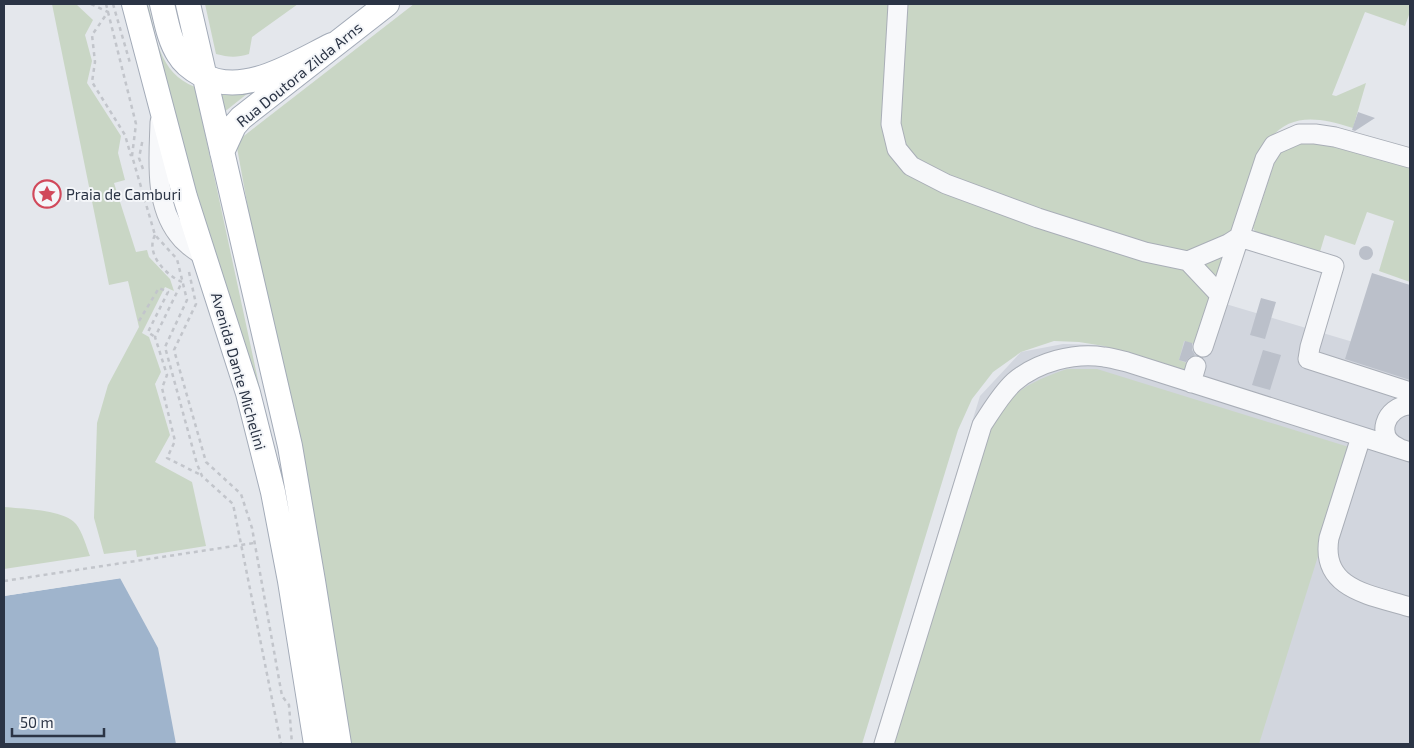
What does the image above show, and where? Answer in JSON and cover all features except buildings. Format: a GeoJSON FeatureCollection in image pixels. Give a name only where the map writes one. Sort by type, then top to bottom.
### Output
{"type":"FeatureCollection","features":[{"type":"Feature","properties":{"kind":"main road","name":"Avenida Dante Michelini"},"geometry":{"type":"LineString","coordinates":[[134,4],[185,197],[196,261],[248,393],[273,492],[290,581],[316,744]]}},
{"type":"Feature","properties":{"kind":"main road"},"geometry":{"type":"LineString","coordinates":[[162,4],[168,28],[178,54],[189,67],[206,77],[225,82],[249,81],[282,69],[332,45]]}},
{"type":"Feature","properties":{"kind":"main road","name":"Avenida Dante Michelini"},"geometry":{"type":"LineString","coordinates":[[188,4],[290,446],[314,581],[339,744]]}},
{"type":"Feature","properties":{"kind":"main road","name":"Rua Doutora Zilda Arns"},"geometry":{"type":"LineString","coordinates":[[222,152],[234,126],[240,118],[387,4]]}},
{"type":"Feature","properties":{"kind":"lane"},"geometry":{"type":"LineString","coordinates":[[898,4],[890,124],[896,149],[911,166],[946,184],[1038,218],[1145,252],[1188,261],[1228,244],[1239,236]]}},
{"type":"Feature","properties":{"kind":"lane"},"geometry":{"type":"LineString","coordinates":[[1203,346],[1265,159],[1274,145],[1299,134],[1321,135],[1335,137],[1410,158]]}},
{"type":"Feature","properties":{"kind":"lane"},"geometry":{"type":"LineString","coordinates":[[1239,236],[1334,266],[1308,359],[1410,392]]}},
{"type":"Feature","properties":{"kind":"lane"},"geometry":{"type":"LineString","coordinates":[[1188,261],[1220,295]]}},
{"type":"Feature","properties":{"kind":"lane"},"geometry":{"type":"LineString","coordinates":[[884,744],[982,425],[999,399],[1015,382],[1032,370],[1055,360],[1103,356],[1194,374],[1361,437],[1408,450]]}},
{"type":"Feature","properties":{"kind":"lane"},"geometry":{"type":"LineString","coordinates":[[1408,450],[1395,446],[1389,440],[1385,424],[1388,416],[1394,410],[1401,406],[1410,405]]}},
{"type":"Feature","properties":{"kind":"lane"},"geometry":{"type":"LineString","coordinates":[[1361,437],[1329,538],[1327,550],[1329,563],[1333,573],[1340,581],[1410,607]]}},
{"type":"Feature","properties":{"kind":"path"},"geometry":{"type":"LineString","coordinates":[[91,4],[108,12]]}},
{"type":"Feature","properties":{"kind":"path"},"geometry":{"type":"LineString","coordinates":[[106,4],[136,124],[132,156]]}},
{"type":"Feature","properties":{"kind":"path"},"geometry":{"type":"LineString","coordinates":[[113,4],[131,67]]}},
{"type":"Feature","properties":{"kind":"path"},"geometry":{"type":"LineString","coordinates":[[108,12],[92,35],[95,62],[92,82],[125,136],[155,235],[177,260],[187,300],[165,347],[202,476]]}},
{"type":"Feature","properties":{"kind":"path"},"geometry":{"type":"LineString","coordinates":[[144,130],[139,158],[145,177]]}},
{"type":"Feature","properties":{"kind":"path"},"geometry":{"type":"LineString","coordinates":[[155,235],[151,242],[154,257],[173,278],[182,282]]}},
{"type":"Feature","properties":{"kind":"path"},"geometry":{"type":"LineString","coordinates":[[196,261],[196,304],[174,350],[206,462],[241,494],[255,543],[282,696],[289,705],[292,744]]}},
{"type":"Feature","properties":{"kind":"path"},"geometry":{"type":"LineString","coordinates":[[155,337],[182,282]]}},
{"type":"Feature","properties":{"kind":"path"},"geometry":{"type":"LineString","coordinates":[[139,321],[159,288],[168,292],[148,332],[155,337],[167,375],[162,388],[175,442],[167,458],[202,476],[233,504],[243,545],[282,744]]}},
{"type":"Feature","properties":{"kind":"path"},"geometry":{"type":"LineString","coordinates":[[4,581],[255,543]]}},
{"type":"Feature","properties":{"kind":"shaded area"},"geometry":{"type":"Polygon","coordinates":[[[1192,294],[1410,359],[1410,744],[873,744],[980,396],[1021,352],[1063,344],[1102,345],[1192,294]]]}},
{"type":"Feature","properties":{"kind":"green space"},"geometry":{"type":"Polygon","coordinates":[[[52,4],[76,4],[93,20],[85,35],[92,61],[87,83],[121,136],[118,153],[125,180],[114,183],[136,252],[147,250],[149,257],[170,279],[174,291],[165,287],[142,333],[149,337],[161,372],[155,384],[170,435],[155,462],[192,482],[206,546],[137,557],[136,550],[104,554],[94,518],[97,423],[108,385],[139,327],[128,281],[109,285],[52,4]]]}},
{"type":"Feature","properties":{"kind":"green space"},"geometry":{"type":"Polygon","coordinates":[[[138,4],[148,4],[157,41],[166,63],[183,81],[195,87],[278,473],[138,4]]]}},
{"type":"Feature","properties":{"kind":"green space"},"geometry":{"type":"Polygon","coordinates":[[[205,4],[298,4],[252,37],[249,54],[232,57],[216,54],[205,4]]]}},
{"type":"Feature","properties":{"kind":"green space"},"geometry":{"type":"Polygon","coordinates":[[[414,4],[1410,4],[1410,12],[1405,26],[1365,12],[1332,95],[1336,96],[1366,83],[1353,128],[1323,120],[1310,119],[1298,121],[1286,125],[1266,143],[1257,158],[1194,344],[1184,341],[1179,360],[1187,363],[1185,370],[1104,346],[1054,341],[1021,352],[993,372],[972,399],[958,430],[862,744],[345,744],[236,142],[414,4]]]}},
{"type":"Feature","properties":{"kind":"green space"},"geometry":{"type":"Polygon","coordinates":[[[257,86],[223,113],[216,87],[257,86]]]}},
{"type":"Feature","properties":{"kind":"green space"},"geometry":{"type":"Polygon","coordinates":[[[1308,136],[1410,162],[1410,282],[1379,271],[1394,221],[1367,212],[1355,245],[1325,235],[1319,255],[1257,235],[1253,228],[1274,164],[1281,151],[1308,136]]]}},
{"type":"Feature","properties":{"kind":"green space"},"geometry":{"type":"Polygon","coordinates":[[[1067,369],[1097,369],[1352,448],[1259,744],[893,744],[990,430],[1002,410],[1017,393],[1041,379],[1067,369]]]}},
{"type":"Feature","properties":{"kind":"green space"},"geometry":{"type":"Polygon","coordinates":[[[4,507],[53,513],[70,519],[81,531],[90,556],[4,569],[4,507]]]}},
{"type":"Feature","properties":{"kind":"water"},"geometry":{"type":"Polygon","coordinates":[[[120,578],[158,648],[176,744],[4,744],[4,596],[120,578]]]}},
{"type":"Feature","properties":{"kind":"pier"},"geometry":{"type":"Polygon","coordinates":[[[120,576],[123,578],[4,596],[4,593],[120,576]]]}},
{"type":"Feature","properties":{"kind":"place","name":"Praia de Camburi"},"geometry":{"type":"Point","coordinates":[47,194]}}]}
